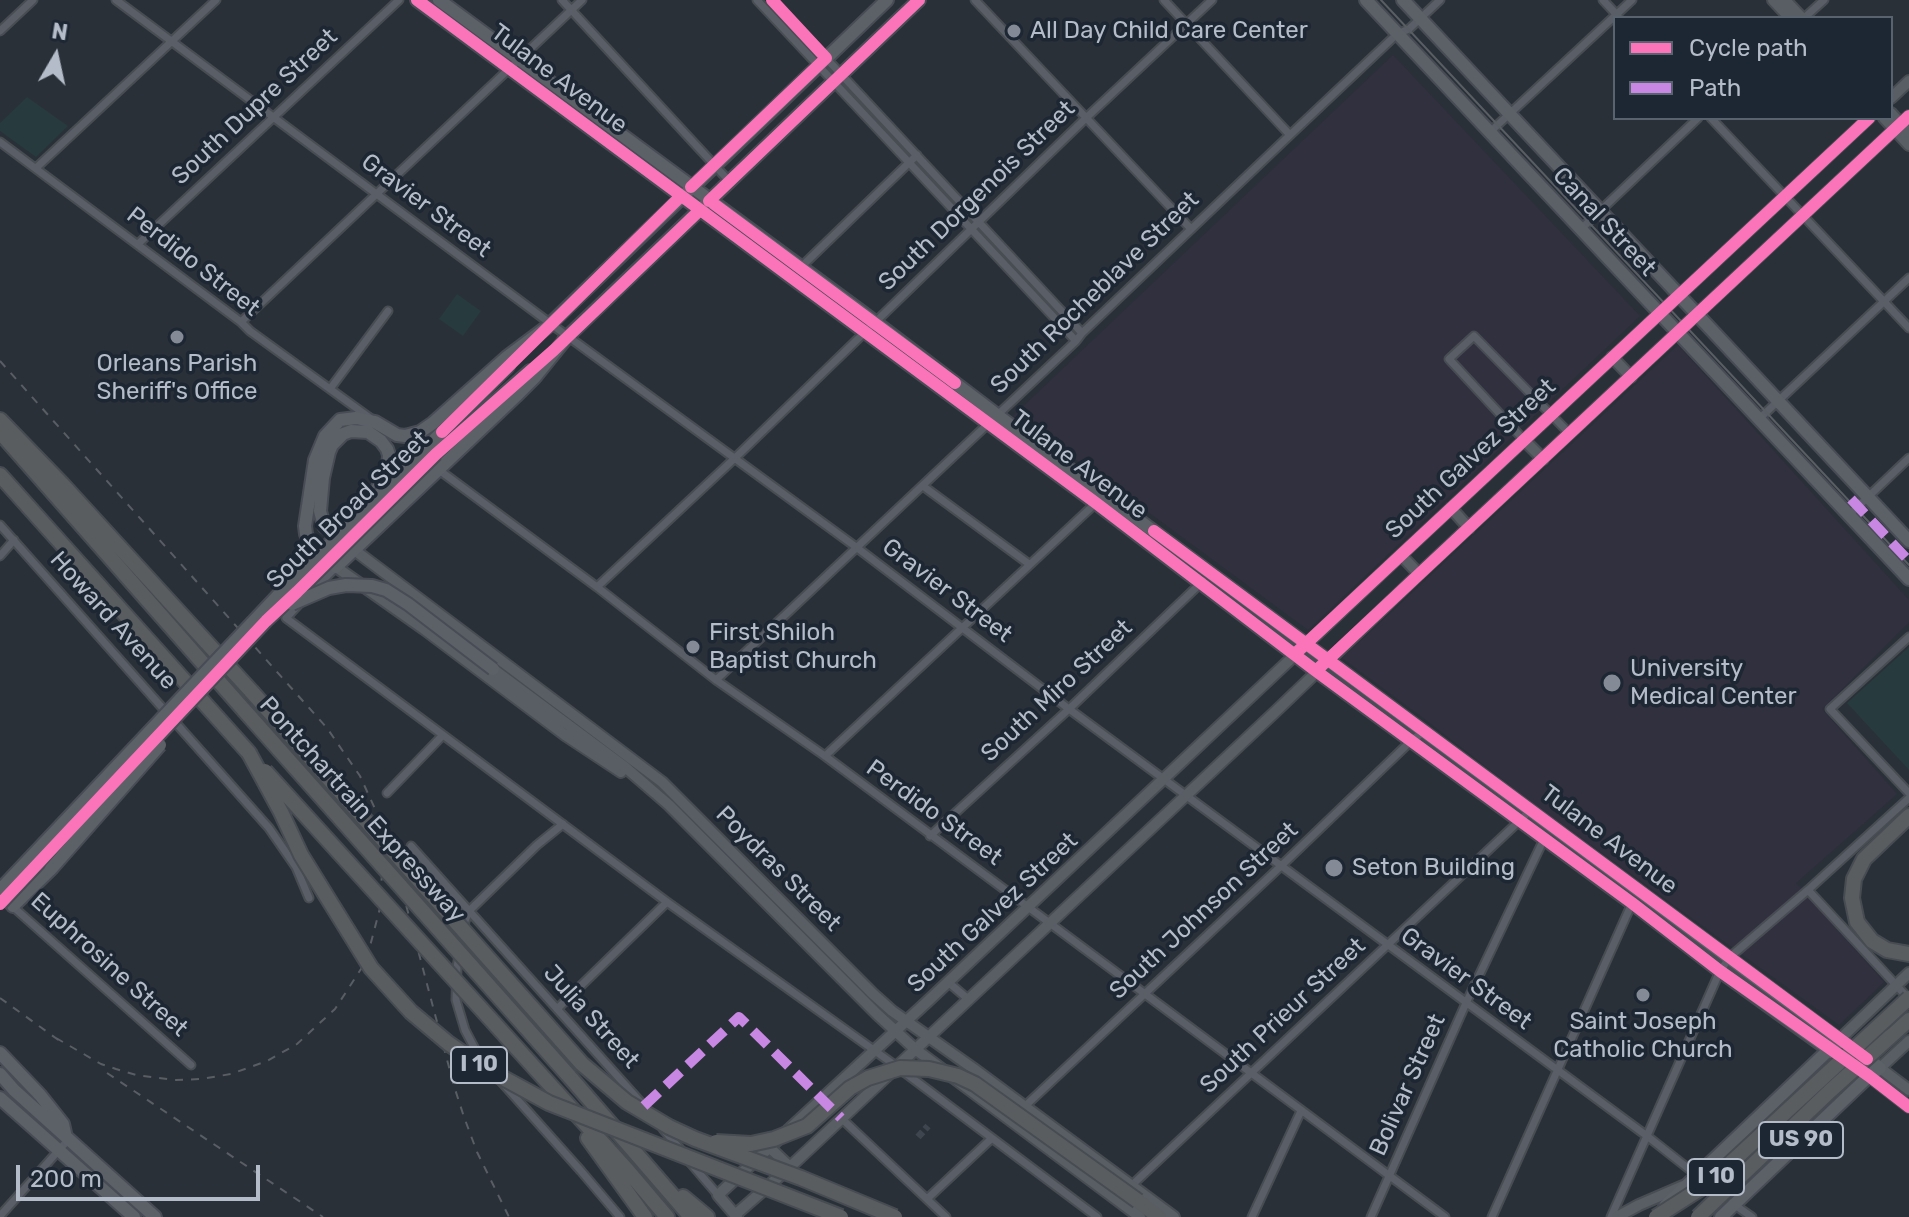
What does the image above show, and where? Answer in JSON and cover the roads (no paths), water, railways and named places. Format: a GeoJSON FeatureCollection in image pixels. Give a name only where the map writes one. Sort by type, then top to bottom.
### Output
{"type":"FeatureCollection","features":[{"type":"Feature","properties":{"kind":"highway"},"geometry":{"type":"LineString","coordinates":[[0,420],[251,691],[582,1064],[627,1102],[669,1127],[895,1217]]}},
{"type":"Feature","properties":{"kind":"highway","name":"Pontchartrain Expressway"},"geometry":{"type":"LineString","coordinates":[[0,432],[691,1217]]}},
{"type":"Feature","properties":{"kind":"highway","name":"Pontchartrain Expressway"},"geometry":{"type":"LineString","coordinates":[[0,475],[667,1217]]}},
{"type":"Feature","properties":{"kind":"highway","name":"I 10"},"geometry":{"type":"LineString","coordinates":[[249,753],[301,855],[371,968],[411,1012],[448,1043],[481,1066],[549,1103],[841,1217]]}},
{"type":"Feature","properties":{"kind":"highway"},"geometry":{"type":"LineString","coordinates":[[1906,820],[1864,859],[1857,871],[1852,898],[1854,915],[1862,931],[1872,941],[1887,950],[1909,954]]}},
{"type":"Feature","properties":{"kind":"highway","name":"I 10"},"geometry":{"type":"LineString","coordinates":[[1655,1217],[1709,1183],[1909,998]]}},
{"type":"Feature","properties":{"kind":"highway","name":"I 10"},"geometry":{"type":"LineString","coordinates":[[1698,1217],[1909,1020]]}},
{"type":"Feature","properties":{"kind":"highway"},"geometry":{"type":"LineString","coordinates":[[695,1139],[751,1144],[774,1139],[807,1126],[850,1088],[868,1078],[900,1068],[929,1069],[975,1084],[1159,1217]]}},
{"type":"Feature","properties":{"kind":"highway"},"geometry":{"type":"LineString","coordinates":[[554,1089],[645,1217]]}},
{"type":"Feature","properties":{"kind":"highway"},"geometry":{"type":"LineString","coordinates":[[1685,1217],[1760,1158]]}},
{"type":"Feature","properties":{"kind":"highway"},"geometry":{"type":"LineString","coordinates":[[653,1172],[707,1217]]}},
{"type":"Feature","properties":{"kind":"main road","name":"Tulane Avenue"},"geometry":{"type":"LineString","coordinates":[[417,0],[513,63],[705,206],[864,333],[1210,573],[1880,1068]]}},
{"type":"Feature","properties":{"kind":"main road","name":"Tulane Avenue"},"geometry":{"type":"LineString","coordinates":[[439,0],[513,63]]}},
{"type":"Feature","properties":{"kind":"main road","name":"South Broad Street"},"geometry":{"type":"LineString","coordinates":[[6,905],[209,681],[551,324],[887,0]]}},
{"type":"Feature","properties":{"kind":"main road","name":"Canal Street"},"geometry":{"type":"LineString","coordinates":[[1366,0],[1581,229],[1605,235],[1679,296],[1697,315],[1754,394],[1759,419],[1909,579]]}},
{"type":"Feature","properties":{"kind":"main road","name":"Canal Street"},"geometry":{"type":"LineString","coordinates":[[1403,0],[1600,210],[1605,235],[1660,313],[1678,333],[1754,394],[1778,400],[1909,541]]}},
{"type":"Feature","properties":{"kind":"main road","name":"South Broad Street"},"geometry":{"type":"LineString","coordinates":[[0,894],[285,588],[367,506],[568,336],[911,3]]}},
{"type":"Feature","properties":{"kind":"main road"},"geometry":{"type":"LineString","coordinates":[[758,124],[773,140]]}},
{"type":"Feature","properties":{"kind":"main road","name":"Tulane Avenue"},"geometry":{"type":"LineString","coordinates":[[705,206],[801,267],[875,322],[992,420]]}},
{"type":"Feature","properties":{"kind":"main road"},"geometry":{"type":"LineString","coordinates":[[642,236],[659,249]]}},
{"type":"Feature","properties":{"kind":"main road"},"geometry":{"type":"LineString","coordinates":[[590,286],[605,301]]}},
{"type":"Feature","properties":{"kind":"main road"},"geometry":{"type":"LineString","coordinates":[[551,324],[507,357],[426,428],[413,434],[397,435],[375,422],[356,418],[340,420],[319,447],[313,471],[305,526],[312,547],[336,567],[535,377],[568,336]]}},
{"type":"Feature","properties":{"kind":"main road"},"geometry":{"type":"LineString","coordinates":[[353,549],[324,526],[320,511],[329,452],[343,434],[351,431],[368,432],[387,449],[388,470],[367,506]]}},
{"type":"Feature","properties":{"kind":"main road","name":"Tulane Avenue"},"geometry":{"type":"LineString","coordinates":[[1101,498],[1201,584],[1316,671],[1720,971],[1869,1076]]}},
{"type":"Feature","properties":{"kind":"main road"},"geometry":{"type":"LineString","coordinates":[[266,621],[299,600],[329,588],[372,586],[386,590],[408,604],[493,669]]}},
{"type":"Feature","properties":{"kind":"main road"},"geometry":{"type":"LineString","coordinates":[[6,905],[51,869],[171,733],[209,681]]}},
{"type":"Feature","properties":{"kind":"main road"},"geometry":{"type":"LineString","coordinates":[[1829,1050],[1839,1040]]}},
{"type":"Feature","properties":{"kind":"main road","name":"US 90"},"geometry":{"type":"LineString","coordinates":[[1655,1217],[1829,1050]]}},
{"type":"Feature","properties":{"kind":"main road"},"geometry":{"type":"LineString","coordinates":[[0,1053],[63,1124],[67,1138]]}},
{"type":"Feature","properties":{"kind":"main road","name":"US 90"},"geometry":{"type":"LineString","coordinates":[[1721,1217],[1880,1068]]}},
{"type":"Feature","properties":{"kind":"main road"},"geometry":{"type":"LineString","coordinates":[[0,1074],[155,1217]]}},
{"type":"Feature","properties":{"kind":"main road"},"geometry":{"type":"LineString","coordinates":[[0,1098],[134,1217]]}},
{"type":"Feature","properties":{"kind":"street"},"geometry":{"type":"LineString","coordinates":[[0,31],[33,0]]}},
{"type":"Feature","properties":{"kind":"street","name":"Gravier Street"},"geometry":{"type":"LineString","coordinates":[[116,0],[1647,1136],[1693,1180],[1752,1217]]}},
{"type":"Feature","properties":{"kind":"street"},"geometry":{"type":"LineString","coordinates":[[36,168],[216,0]]}},
{"type":"Feature","properties":{"kind":"street","name":"South Dupre Street"},"geometry":{"type":"LineString","coordinates":[[138,244],[399,0]]}},
{"type":"Feature","properties":{"kind":"street"},"geometry":{"type":"LineString","coordinates":[[562,0],[730,182]]}},
{"type":"Feature","properties":{"kind":"street"},"geometry":{"type":"LineString","coordinates":[[241,322],[582,0]]}},
{"type":"Feature","properties":{"kind":"street"},"geometry":{"type":"LineString","coordinates":[[757,0],[837,78],[909,163],[1076,341]]}},
{"type":"Feature","properties":{"kind":"street"},"geometry":{"type":"LineString","coordinates":[[772,0],[822,62]]}},
{"type":"Feature","properties":{"kind":"street"},"geometry":{"type":"LineString","coordinates":[[975,0],[1191,229]]}},
{"type":"Feature","properties":{"kind":"street"},"geometry":{"type":"LineString","coordinates":[[1164,0],[1290,135]]}},
{"type":"Feature","properties":{"kind":"street","name":"South Dorgenois Street"},"geometry":{"type":"LineString","coordinates":[[597,587],[1212,0]]}},
{"type":"Feature","properties":{"kind":"street","name":"South Rocheblave Street"},"geometry":{"type":"LineString","coordinates":[[716,680],[1397,34],[1409,29],[1440,0]]}},
{"type":"Feature","properties":{"kind":"street"},"geometry":{"type":"LineString","coordinates":[[1603,0],[1618,16],[1632,0]]}},
{"type":"Feature","properties":{"kind":"street"},"geometry":{"type":"LineString","coordinates":[[1773,0],[1788,16]]}},
{"type":"Feature","properties":{"kind":"street"},"geometry":{"type":"LineString","coordinates":[[1785,0],[1801,16]]}},
{"type":"Feature","properties":{"kind":"street"},"geometry":{"type":"LineString","coordinates":[[1805,16],[1824,0]]}},
{"type":"Feature","properties":{"kind":"street"},"geometry":{"type":"LineString","coordinates":[[1490,132],[1613,21]]}},
{"type":"Feature","properties":{"kind":"street"},"geometry":{"type":"LineString","coordinates":[[837,78],[917,155],[1082,333]]}},
{"type":"Feature","properties":{"kind":"street"},"geometry":{"type":"LineString","coordinates":[[1893,96],[1909,81]]}},
{"type":"Feature","properties":{"kind":"street"},"geometry":{"type":"LineString","coordinates":[[1581,229],[1696,120]]}},
{"type":"Feature","properties":{"kind":"street"},"geometry":{"type":"LineString","coordinates":[[1713,120],[1909,328]]}},
{"type":"Feature","properties":{"kind":"street","name":"South Galvez Street"},"geometry":{"type":"LineString","coordinates":[[718,1195],[1867,120]]}},
{"type":"Feature","properties":{"kind":"street"},"geometry":{"type":"LineString","coordinates":[[1902,123],[1909,133]]}},
{"type":"Feature","properties":{"kind":"street"},"geometry":{"type":"LineString","coordinates":[[1902,123],[1909,145]]}},
{"type":"Feature","properties":{"kind":"street","name":"South Galvez Street"},"geometry":{"type":"LineString","coordinates":[[736,1216],[1902,123]]}},
{"type":"Feature","properties":{"kind":"street","name":"Perdido Street"},"geometry":{"type":"LineString","coordinates":[[0,142],[375,422]]}},
{"type":"Feature","properties":{"kind":"street"},"geometry":{"type":"LineString","coordinates":[[801,267],[917,155]]}},
{"type":"Feature","properties":{"kind":"street"},"geometry":{"type":"LineString","coordinates":[[1759,419],[1909,278]]}},
{"type":"Feature","properties":{"kind":"street"},"geometry":{"type":"LineString","coordinates":[[330,389],[388,311]]}},
{"type":"Feature","properties":{"kind":"street"},"geometry":{"type":"LineString","coordinates":[[1543,459],[1449,359],[1474,336],[1570,434]]}},
{"type":"Feature","properties":{"kind":"street"},"geometry":{"type":"LineString","coordinates":[[1612,357],[1631,377]]}},
{"type":"Feature","properties":{"kind":"street"},"geometry":{"type":"LineString","coordinates":[[340,420],[345,409],[344,398]]}},
{"type":"Feature","properties":{"kind":"street"},"geometry":{"type":"LineString","coordinates":[[1849,515],[1909,458]]}},
{"type":"Feature","properties":{"kind":"street","name":"Perdido Street"},"geometry":{"type":"LineString","coordinates":[[438,469],[716,680],[825,756],[1445,1217]]}},
{"type":"Feature","properties":{"kind":"street"},"geometry":{"type":"LineString","coordinates":[[923,486],[1029,564]]}},
{"type":"Feature","properties":{"kind":"street"},"geometry":{"type":"LineString","coordinates":[[825,756],[1101,498]]}},
{"type":"Feature","properties":{"kind":"street"},"geometry":{"type":"LineString","coordinates":[[1451,508],[1469,528]]}},
{"type":"Feature","properties":{"kind":"street","name":"Howard Avenue"},"geometry":{"type":"LineString","coordinates":[[0,525],[281,843],[296,867],[309,898]]}},
{"type":"Feature","properties":{"kind":"street"},"geometry":{"type":"LineString","coordinates":[[0,556],[14,540]]}},
{"type":"Feature","properties":{"kind":"street","name":"Poydras Street"},"geometry":{"type":"LineString","coordinates":[[353,549],[662,782],[873,994],[905,1021],[1174,1217]]}},
{"type":"Feature","properties":{"kind":"street"},"geometry":{"type":"LineString","coordinates":[[1401,555],[1419,574]]}},
{"type":"Feature","properties":{"kind":"street"},"geometry":{"type":"LineString","coordinates":[[336,567],[565,735],[669,805]]}},
{"type":"Feature","properties":{"kind":"street","name":"South Broad Street"},"geometry":{"type":"LineString","coordinates":[[336,567],[286,618],[443,735]]}},
{"type":"Feature","properties":{"kind":"street","name":"South Miro Street"},"geometry":{"type":"LineString","coordinates":[[930,836],[1069,709],[1210,573]]}},
{"type":"Feature","properties":{"kind":"street"},"geometry":{"type":"LineString","coordinates":[[1611,1217],[1720,971],[1730,957],[1808,890],[1909,795],[1830,709],[1909,637]]}},
{"type":"Feature","properties":{"kind":"street"},"geometry":{"type":"LineString","coordinates":[[493,669],[625,767],[669,805]]}},
{"type":"Feature","properties":{"kind":"street"},"geometry":{"type":"LineString","coordinates":[[0,894],[170,716]]}},
{"type":"Feature","properties":{"kind":"street","name":"South Johnson Street"},"geometry":{"type":"LineString","coordinates":[[1010,1121],[1425,731]]}},
{"type":"Feature","properties":{"kind":"street"},"geometry":{"type":"LineString","coordinates":[[387,793],[443,735],[1097,1217]]}},
{"type":"Feature","properties":{"kind":"street","name":"Poydras Street"},"geometry":{"type":"LineString","coordinates":[[669,805],[894,1031],[1140,1217]]}},
{"type":"Feature","properties":{"kind":"street","name":"South Prieur Street"},"geometry":{"type":"LineString","coordinates":[[1131,1186],[1531,810]]}},
{"type":"Feature","properties":{"kind":"street"},"geometry":{"type":"LineString","coordinates":[[563,824],[469,911],[457,967],[456,1000],[475,1049],[507,1090],[620,1217]]}},
{"type":"Feature","properties":{"kind":"street","name":"Bolivar Street"},"geometry":{"type":"LineString","coordinates":[[1371,1217],[1466,1003],[1544,839]]}},
{"type":"Feature","properties":{"kind":"street","name":"Julia Street"},"geometry":{"type":"LineString","coordinates":[[411,846],[644,1106],[736,1216]]}},
{"type":"Feature","properties":{"kind":"street"},"geometry":{"type":"LineString","coordinates":[[1808,890],[1909,998]]}},
{"type":"Feature","properties":{"kind":"street"},"geometry":{"type":"LineString","coordinates":[[1492,1217],[1640,891]]}},
{"type":"Feature","properties":{"kind":"street","name":"Euphrosine Street"},"geometry":{"type":"LineString","coordinates":[[0,894],[6,905],[191,1065]]}},
{"type":"Feature","properties":{"kind":"street"},"geometry":{"type":"LineString","coordinates":[[557,1009],[667,902]]}},
{"type":"Feature","properties":{"kind":"street"},"geometry":{"type":"LineString","coordinates":[[1839,1040],[1909,973]]}},
{"type":"Feature","properties":{"kind":"street"},"geometry":{"type":"LineString","coordinates":[[948,982],[968,999]]}},
{"type":"Feature","properties":{"kind":"street"},"geometry":{"type":"LineString","coordinates":[[1880,1068],[1909,1041]]}},
{"type":"Feature","properties":{"kind":"street","name":"Tulane Avenue"},"geometry":{"type":"LineString","coordinates":[[1880,1068],[1909,1090]]}},
{"type":"Feature","properties":{"kind":"street","name":"Tulane Avenue"},"geometry":{"type":"LineString","coordinates":[[1869,1076],[1909,1107]]}},
{"type":"Feature","properties":{"kind":"street"},"geometry":{"type":"LineString","coordinates":[[810,1111],[826,1132]]}},
{"type":"Feature","properties":{"kind":"street"},"geometry":{"type":"LineString","coordinates":[[1252,1217],[1301,1111]]}},
{"type":"Feature","properties":{"kind":"street"},"geometry":{"type":"LineString","coordinates":[[841,1118],[946,1217]]}},
{"type":"Feature","properties":{"kind":"street"},"geometry":{"type":"LineString","coordinates":[[0,1216],[67,1138]]}},
{"type":"Feature","properties":{"kind":"street"},"geometry":{"type":"LineString","coordinates":[[927,1199],[991,1139]]}},
{"type":"Feature","properties":{"kind":"street"},"geometry":{"type":"LineString","coordinates":[[769,1147],[790,1167]]}},
{"type":"Feature","properties":{"kind":"street"},"geometry":{"type":"LineString","coordinates":[[1617,1217],[1693,1180]]}},
{"type":"Feature","properties":{"kind":"tunnel"},"geometry":{"type":"LineString","coordinates":[[918,1137],[928,1126]]}},
{"type":"Feature","properties":{"kind":"tram line"},"geometry":{"type":"LineString","coordinates":[[1381,0],[1909,565]]}},
{"type":"Feature","properties":{"kind":"railway"},"geometry":{"type":"LineString","coordinates":[[0,361],[327,728],[360,776],[382,824],[464,1117],[477,1152],[509,1217]]}},
{"type":"Feature","properties":{"kind":"railway"},"geometry":{"type":"LineString","coordinates":[[56,1038],[101,1064],[136,1075],[176,1080],[231,1074],[267,1061],[297,1044],[335,1009],[361,969],[369,950],[380,908],[382,872],[376,836]]}},
{"type":"Feature","properties":{"kind":"railway"},"geometry":{"type":"LineString","coordinates":[[0,998],[64,1044]]}},
{"type":"Feature","properties":{"kind":"railway"},"geometry":{"type":"LineString","coordinates":[[107,1073],[323,1217]]}},
{"type":"Feature","properties":{"kind":"place","name":"All Day Child Care Center"},"geometry":{"type":"Point","coordinates":[1014,31]}},
{"type":"Feature","properties":{"kind":"place","name":"Orleans Parish Sheriff's Office"},"geometry":{"type":"Point","coordinates":[177,337]}},
{"type":"Feature","properties":{"kind":"place","name":"First Shiloh Baptist Church"},"geometry":{"type":"Point","coordinates":[693,647]}},
{"type":"Feature","properties":{"kind":"place","name":"University Medical Center"},"geometry":{"type":"Point","coordinates":[1612,683]}},
{"type":"Feature","properties":{"kind":"place","name":"Seton Building"},"geometry":{"type":"Point","coordinates":[1334,868]}},
{"type":"Feature","properties":{"kind":"place","name":"Saint Joseph Catholic Church"},"geometry":{"type":"Point","coordinates":[1643,995]}}]}
